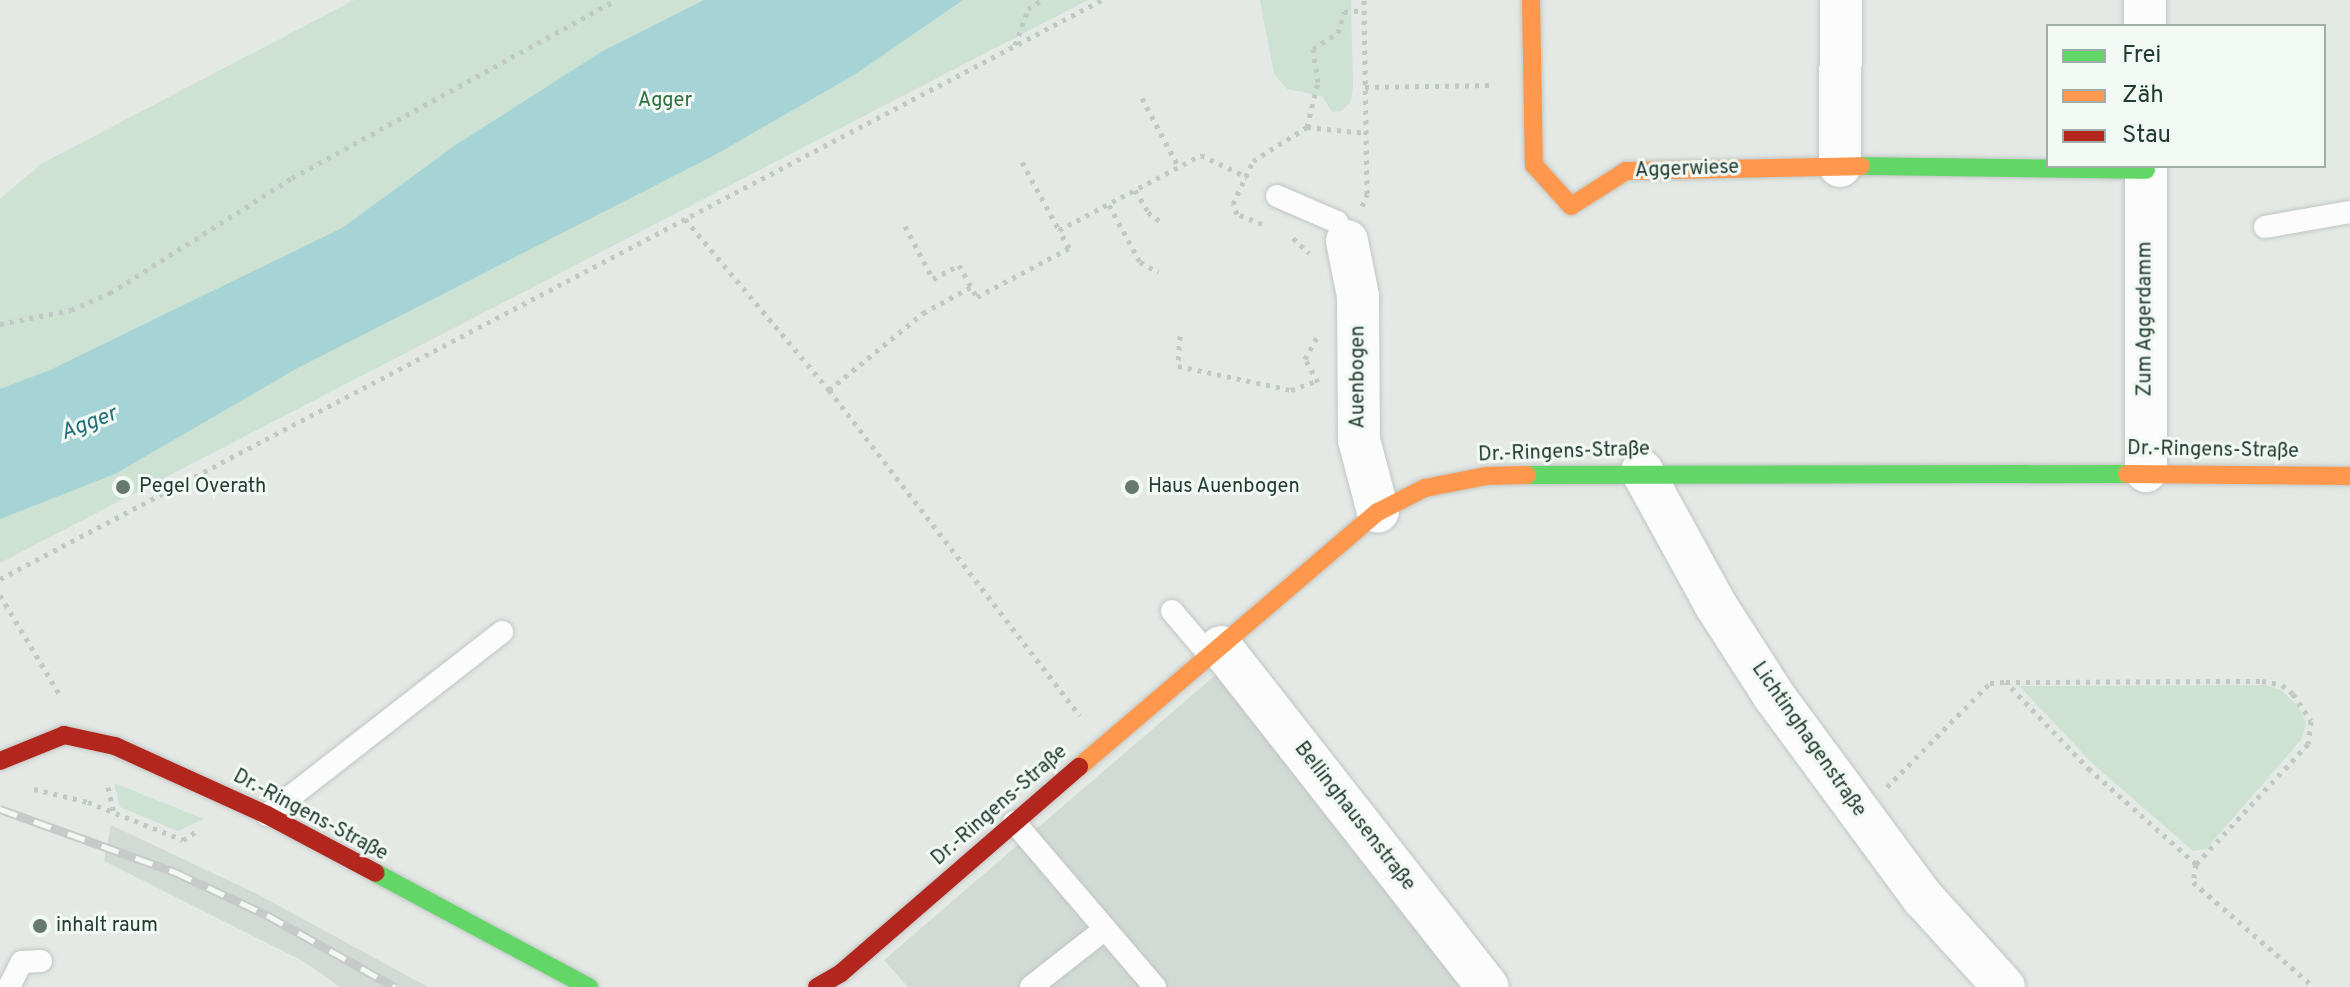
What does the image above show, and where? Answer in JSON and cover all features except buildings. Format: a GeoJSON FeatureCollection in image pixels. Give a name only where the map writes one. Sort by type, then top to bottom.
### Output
{"type":"FeatureCollection","features":[{"type":"Feature","properties":{"kind":"street","name":"Aggerwiese"},"geometry":{"type":"LineString","coordinates":[[1531,0],[1534,165],[1571,206],[1626,171],[1840,166],[2046,167]]}},
{"type":"Feature","properties":{"kind":"street"},"geometry":{"type":"LineString","coordinates":[[1840,166],[1841,0]]}},
{"type":"Feature","properties":{"kind":"street"},"geometry":{"type":"LineString","coordinates":[[2145,0],[2145,24]]}},
{"type":"Feature","properties":{"kind":"street","name":"Zum Aggerdamm"},"geometry":{"type":"LineString","coordinates":[[2146,168],[2146,471]]}},
{"type":"Feature","properties":{"kind":"street","name":"Auenbogen"},"geometry":{"type":"LineString","coordinates":[[1347,241],[1358,296],[1359,440],[1378,512]]}},
{"type":"Feature","properties":{"kind":"street","name":"Dr.-Ringens-Straße"},"geometry":{"type":"LineString","coordinates":[[817,987],[841,973],[1378,512],[1425,488],[1486,476],[1642,471],[2146,471],[2350,476]]}},
{"type":"Feature","properties":{"kind":"street","name":"Lichtinghagenstraße"},"geometry":{"type":"LineString","coordinates":[[1642,471],[1715,604],[1860,814],[1923,898],[2004,987]]}},
{"type":"Feature","properties":{"kind":"street","name":"Bellinghausenstraße"},"geometry":{"type":"LineString","coordinates":[[1215,651],[1488,987]]}},
{"type":"Feature","properties":{"kind":"street","name":"Dr.-Ringens-Straße"},"geometry":{"type":"LineString","coordinates":[[0,761],[42,740],[85,736],[267,815],[589,987]]}},
{"type":"Feature","properties":{"kind":"lane"},"geometry":{"type":"LineString","coordinates":[[1277,196],[1337,222],[1347,241]]}},
{"type":"Feature","properties":{"kind":"lane"},"geometry":{"type":"LineString","coordinates":[[2265,227],[2350,212]]}},
{"type":"Feature","properties":{"kind":"lane"},"geometry":{"type":"LineString","coordinates":[[1172,611],[1215,651]]}},
{"type":"Feature","properties":{"kind":"lane"},"geometry":{"type":"LineString","coordinates":[[267,815],[502,632]]}},
{"type":"Feature","properties":{"kind":"lane"},"geometry":{"type":"LineString","coordinates":[[1014,822],[1155,987]]}},
{"type":"Feature","properties":{"kind":"lane"},"geometry":{"type":"LineString","coordinates":[[1031,987],[1105,929]]}},
{"type":"Feature","properties":{"kind":"lane"},"geometry":{"type":"LineString","coordinates":[[9,987],[22,962],[41,961]]}},
{"type":"Feature","properties":{"kind":"path"},"geometry":{"type":"LineString","coordinates":[[0,324],[71,310],[110,293],[292,178],[616,0]]}},
{"type":"Feature","properties":{"kind":"path"},"geometry":{"type":"LineString","coordinates":[[1015,45],[1028,9],[1042,0]]}},
{"type":"Feature","properties":{"kind":"path"},"geometry":{"type":"LineString","coordinates":[[0,579],[1102,0]]}},
{"type":"Feature","properties":{"kind":"path"},"geometry":{"type":"LineString","coordinates":[[1347,241],[1367,194],[1364,0]]}},
{"type":"Feature","properties":{"kind":"path"},"geometry":{"type":"LineString","coordinates":[[1365,87],[1532,84]]}},
{"type":"Feature","properties":{"kind":"path"},"geometry":{"type":"LineString","coordinates":[[1142,98],[1178,166]]}},
{"type":"Feature","properties":{"kind":"path"},"geometry":{"type":"LineString","coordinates":[[1307,127],[1366,133]]}},
{"type":"Feature","properties":{"kind":"path"},"geometry":{"type":"LineString","coordinates":[[1059,230],[1201,155],[1247,177]]}},
{"type":"Feature","properties":{"kind":"path"},"geometry":{"type":"LineString","coordinates":[[905,226],[933,279],[959,265],[977,297],[1069,248],[1022,162]]}},
{"type":"Feature","properties":{"kind":"path"},"geometry":{"type":"LineString","coordinates":[[1135,190],[1148,212],[1162,223]]}},
{"type":"Feature","properties":{"kind":"path"},"geometry":{"type":"LineString","coordinates":[[1109,205],[1140,262],[1158,272]]}},
{"type":"Feature","properties":{"kind":"path"},"geometry":{"type":"LineString","coordinates":[[685,219],[829,390],[1103,745]]}},
{"type":"Feature","properties":{"kind":"path"},"geometry":{"type":"LineString","coordinates":[[829,390],[923,313],[971,287]]}},
{"type":"Feature","properties":{"kind":"path"},"geometry":{"type":"LineString","coordinates":[[1180,336],[1178,366],[1291,390],[1316,381]]}},
{"type":"Feature","properties":{"kind":"path"},"geometry":{"type":"LineString","coordinates":[[0,595],[85,736]]}},
{"type":"Feature","properties":{"kind":"path"},"geometry":{"type":"LineString","coordinates":[[1860,814],[1990,683],[2262,681],[2282,685],[2293,694],[2311,721],[2308,744],[2196,864],[2193,882],[2314,987]]}},
{"type":"Feature","properties":{"kind":"path"},"geometry":{"type":"LineString","coordinates":[[2006,682],[2090,770],[2196,864]]}},
{"type":"Feature","properties":{"kind":"path"},"geometry":{"type":"LineString","coordinates":[[21,788],[88,802],[183,840],[204,827]]}},
{"type":"Feature","properties":{"kind":"shaded area"},"geometry":{"type":"Polygon","coordinates":[[[1219,672],[1469,987],[908,987],[884,960],[1219,672]]]}},
{"type":"Feature","properties":{"kind":"shaded area"},"geometry":{"type":"Polygon","coordinates":[[[111,825],[257,894],[428,987],[340,987],[303,961],[104,861],[111,825]]]}},
{"type":"Feature","properties":{"kind":"green space"},"geometry":{"type":"Polygon","coordinates":[[[354,0],[1088,0],[0,563],[0,199],[41,164],[354,0]]]}},
{"type":"Feature","properties":{"kind":"green space"},"geometry":{"type":"Polygon","coordinates":[[[1260,0],[1351,0],[1353,86],[1351,102],[1341,111],[1332,112],[1322,96],[1287,89],[1274,74],[1260,0]]]}},
{"type":"Feature","properties":{"kind":"green space"},"geometry":{"type":"Polygon","coordinates":[[[2265,685],[2281,690],[2298,706],[2306,724],[2301,740],[2206,849],[2193,851],[2093,764],[2019,686],[2265,685]]]}},
{"type":"Feature","properties":{"kind":"green space"},"geometry":{"type":"Polygon","coordinates":[[[114,783],[204,819],[178,831],[120,807],[114,783]]]}},
{"type":"Feature","properties":{"kind":"water","name":"Agger"},"geometry":{"type":"Polygon","coordinates":[[[704,0],[963,0],[854,75],[713,156],[296,369],[115,474],[0,519],[0,389],[50,370],[342,228],[457,144],[601,52],[704,0]]]}},
{"type":"Feature","properties":{"kind":"railway"},"geometry":{"type":"LineString","coordinates":[[0,809],[175,872],[267,915],[395,987]]}},
{"type":"Feature","properties":{"kind":"traffic: fast"},"geometry":{"type":"LineString","coordinates":[[1861,166],[2146,170]]}},
{"type":"Feature","properties":{"kind":"traffic: fast"},"geometry":{"type":"LineString","coordinates":[[1527,475],[2127,474]]}},
{"type":"Feature","properties":{"kind":"traffic: fast"},"geometry":{"type":"LineString","coordinates":[[376,873],[589,987]]}},
{"type":"Feature","properties":{"kind":"traffic: slow"},"geometry":{"type":"LineString","coordinates":[[1531,0],[1534,165],[1571,206],[1626,171],[1861,166]]}},
{"type":"Feature","properties":{"kind":"traffic: slow"},"geometry":{"type":"LineString","coordinates":[[2127,474],[2350,476]]}},
{"type":"Feature","properties":{"kind":"traffic: slow"},"geometry":{"type":"LineString","coordinates":[[1079,767],[1378,512],[1425,488],[1486,476],[1527,475]]}},
{"type":"Feature","properties":{"kind":"traffic: jam"},"geometry":{"type":"LineString","coordinates":[[0,761],[64,735],[115,746],[267,815],[376,873]]}},
{"type":"Feature","properties":{"kind":"traffic: jam"},"geometry":{"type":"LineString","coordinates":[[817,987],[841,973],[1079,767]]}},
{"type":"Feature","properties":{"kind":"place","name":"Pegel Overath"},"geometry":{"type":"Point","coordinates":[123,487]}},
{"type":"Feature","properties":{"kind":"place","name":"Haus Auenbogen"},"geometry":{"type":"Point","coordinates":[1132,487]}},
{"type":"Feature","properties":{"kind":"place","name":"inhalt raum"},"geometry":{"type":"Point","coordinates":[40,926]}}]}
